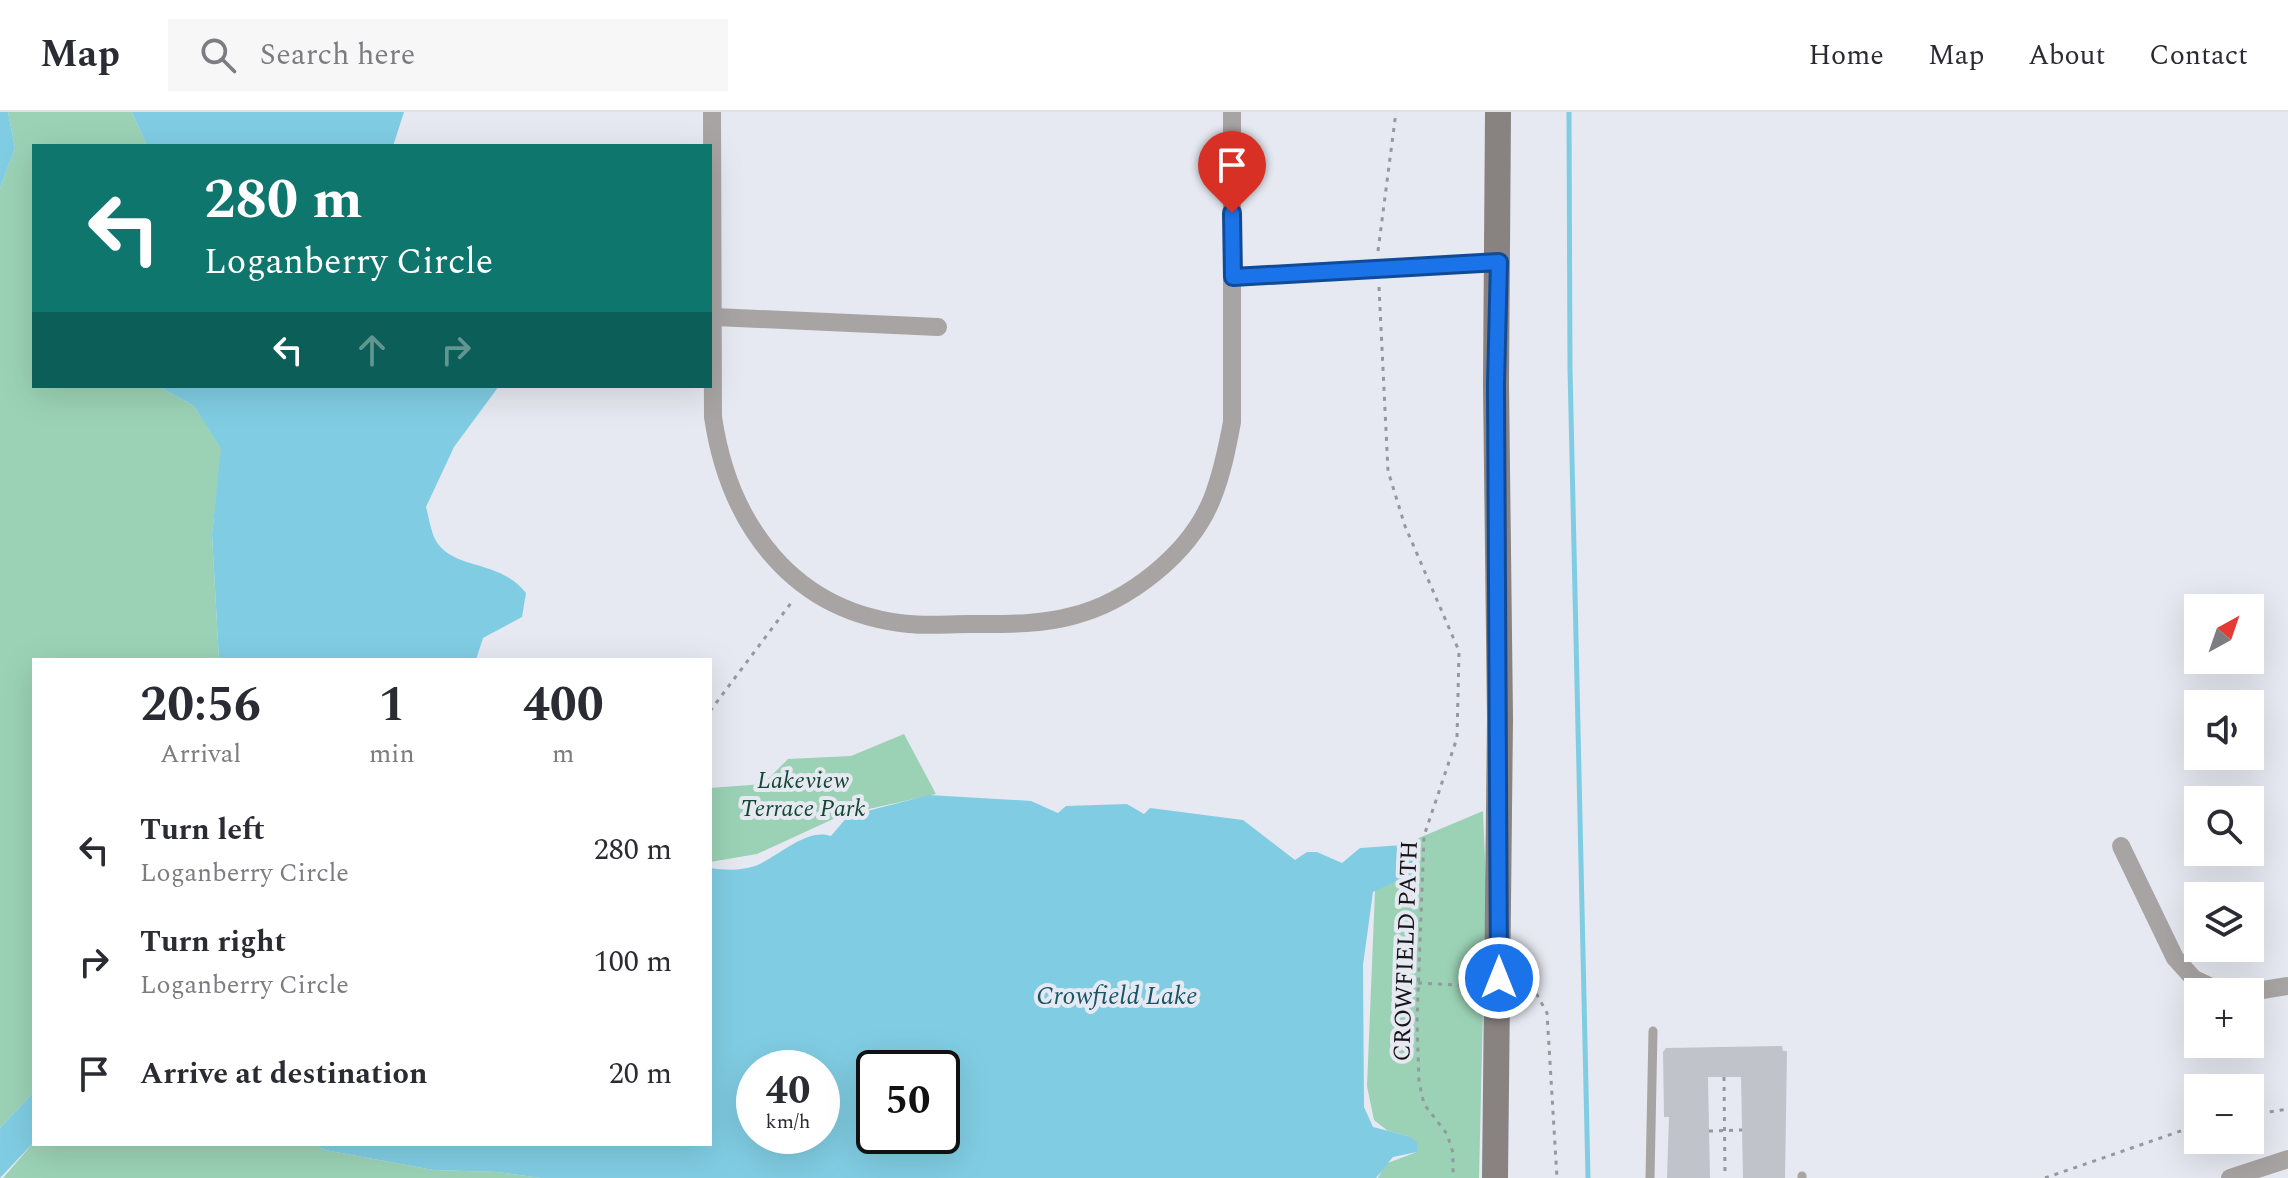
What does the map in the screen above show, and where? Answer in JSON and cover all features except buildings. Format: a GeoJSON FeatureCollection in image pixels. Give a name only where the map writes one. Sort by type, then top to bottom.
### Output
{"type":"FeatureCollection","features":[{"type":"Feature","properties":{"kind":"main road"},"geometry":{"type":"LineString","coordinates":[[1495,1178],[1499,988],[1498,112]]}},
{"type":"Feature","properties":{"kind":"street"},"geometry":{"type":"LineString","coordinates":[[712,112],[713,417],[719,457],[734,500],[759,540],[803,587],[869,616],[909,624],[1023,624],[1072,616],[1113,602],[1141,583],[1192,531],[1211,502],[1225,463],[1232,422],[1232,112]]}},
{"type":"Feature","properties":{"kind":"street"},"geometry":{"type":"LineString","coordinates":[[1233,277],[1499,262]]}},
{"type":"Feature","properties":{"kind":"street"},"geometry":{"type":"LineString","coordinates":[[715,317],[938,327]]}},
{"type":"Feature","properties":{"kind":"street"},"geometry":{"type":"LineString","coordinates":[[2121,846],[2175,958],[2193,978]]}},
{"type":"Feature","properties":{"kind":"street"},"geometry":{"type":"LineString","coordinates":[[2264,990],[2288,986]]}},
{"type":"Feature","properties":{"kind":"street"},"geometry":{"type":"LineString","coordinates":[[2230,1178],[2288,1159]]}},
{"type":"Feature","properties":{"kind":"lane"},"geometry":{"type":"LineString","coordinates":[[1650,1178],[1653,1031]]}},
{"type":"Feature","properties":{"kind":"path","name":"CROWFIELD PATH"},"geometry":{"type":"LineString","coordinates":[[1396,112],[1378,269],[1388,471],[1405,526],[1459,651],[1457,738],[1424,836],[1418,983],[1419,1082],[1424,1104],[1450,1144],[1453,1178]]}},
{"type":"Feature","properties":{"kind":"path"},"geometry":{"type":"LineString","coordinates":[[712,708],[803,587]]}},
{"type":"Feature","properties":{"kind":"path"},"geometry":{"type":"LineString","coordinates":[[1418,983],[1535,991],[1547,1013],[1557,1178]]}},
{"type":"Feature","properties":{"kind":"path"},"geometry":{"type":"LineString","coordinates":[[1724,1077],[1725,1175]]}},
{"type":"Feature","properties":{"kind":"path"},"geometry":{"type":"LineString","coordinates":[[2264,1113],[2288,1109]]}},
{"type":"Feature","properties":{"kind":"path"},"geometry":{"type":"LineString","coordinates":[[1709,1131],[1742,1130]]}},
{"type":"Feature","properties":{"kind":"path"},"geometry":{"type":"LineString","coordinates":[[2045,1178],[2184,1130]]}},
{"type":"Feature","properties":{"kind":"green space"},"geometry":{"type":"Polygon","coordinates":[[[8,112],[132,112],[146,144],[32,144],[32,388],[162,388],[194,406],[222,448],[212,534],[219,658],[32,658],[32,1094],[0,1128],[0,188],[15,148],[8,112]]]}},
{"type":"Feature","properties":{"kind":"green space","name":"Lakeview Terrace Park"},"geometry":{"type":"Polygon","coordinates":[[[904,734],[936,794],[842,815],[757,854],[712,862],[712,788],[763,784],[788,759],[851,756],[904,734]]]}},
{"type":"Feature","properties":{"kind":"green space"},"geometry":{"type":"Polygon","coordinates":[[[1483,811],[1486,884],[1479,1178],[1378,1178],[1385,1164],[1417,1152],[1408,1136],[1388,1131],[1374,1120],[1367,1086],[1375,891],[1388,878],[1418,868],[1414,840],[1483,811]]]}},
{"type":"Feature","properties":{"kind":"green space"},"geometry":{"type":"Polygon","coordinates":[[[32,1144],[317,1146],[433,1170],[498,1172],[541,1178],[3,1178],[32,1144]]]}},
{"type":"Feature","properties":{"kind":"water"},"geometry":{"type":"Polygon","coordinates":[[[0,112],[8,112],[15,148],[0,188],[0,112]]]}},
{"type":"Feature","properties":{"kind":"water"},"geometry":{"type":"Polygon","coordinates":[[[132,112],[404,112],[394,144],[146,144],[132,112]]]}},
{"type":"Feature","properties":{"kind":"water"},"geometry":{"type":"Polygon","coordinates":[[[162,388],[498,388],[454,447],[426,507],[434,536],[446,552],[504,575],[526,593],[522,617],[483,638],[477,658],[219,658],[212,534],[221,448],[194,406],[162,388]]]}},
{"type":"Feature","properties":{"kind":"water","name":"Crowfield Lake"},"geometry":{"type":"Polygon","coordinates":[[[929,795],[1031,801],[1058,813],[1066,806],[1127,804],[1144,814],[1150,808],[1243,820],[1295,860],[1307,852],[1317,852],[1342,863],[1360,848],[1417,844],[1419,870],[1373,892],[1363,965],[1364,1107],[1373,1127],[1408,1136],[1417,1142],[1417,1152],[1393,1157],[1376,1178],[541,1178],[498,1172],[433,1170],[317,1146],[712,1146],[712,868],[732,870],[755,866],[802,839],[822,834],[831,836],[848,816],[929,795]]]}},
{"type":"Feature","properties":{"kind":"water"},"geometry":{"type":"Polygon","coordinates":[[[32,1094],[32,1144],[0,1178],[0,1128],[32,1094]]]}},
{"type":"Feature","properties":{"kind":"waterway"},"geometry":{"type":"LineString","coordinates":[[1569,112],[1570,368],[1588,1178]]}},
{"type":"Feature","properties":{"kind":"route"},"geometry":{"type":"LineString","coordinates":[[1232,213],[1233,277],[1499,262],[1496,384],[1499,978]]}}]}
